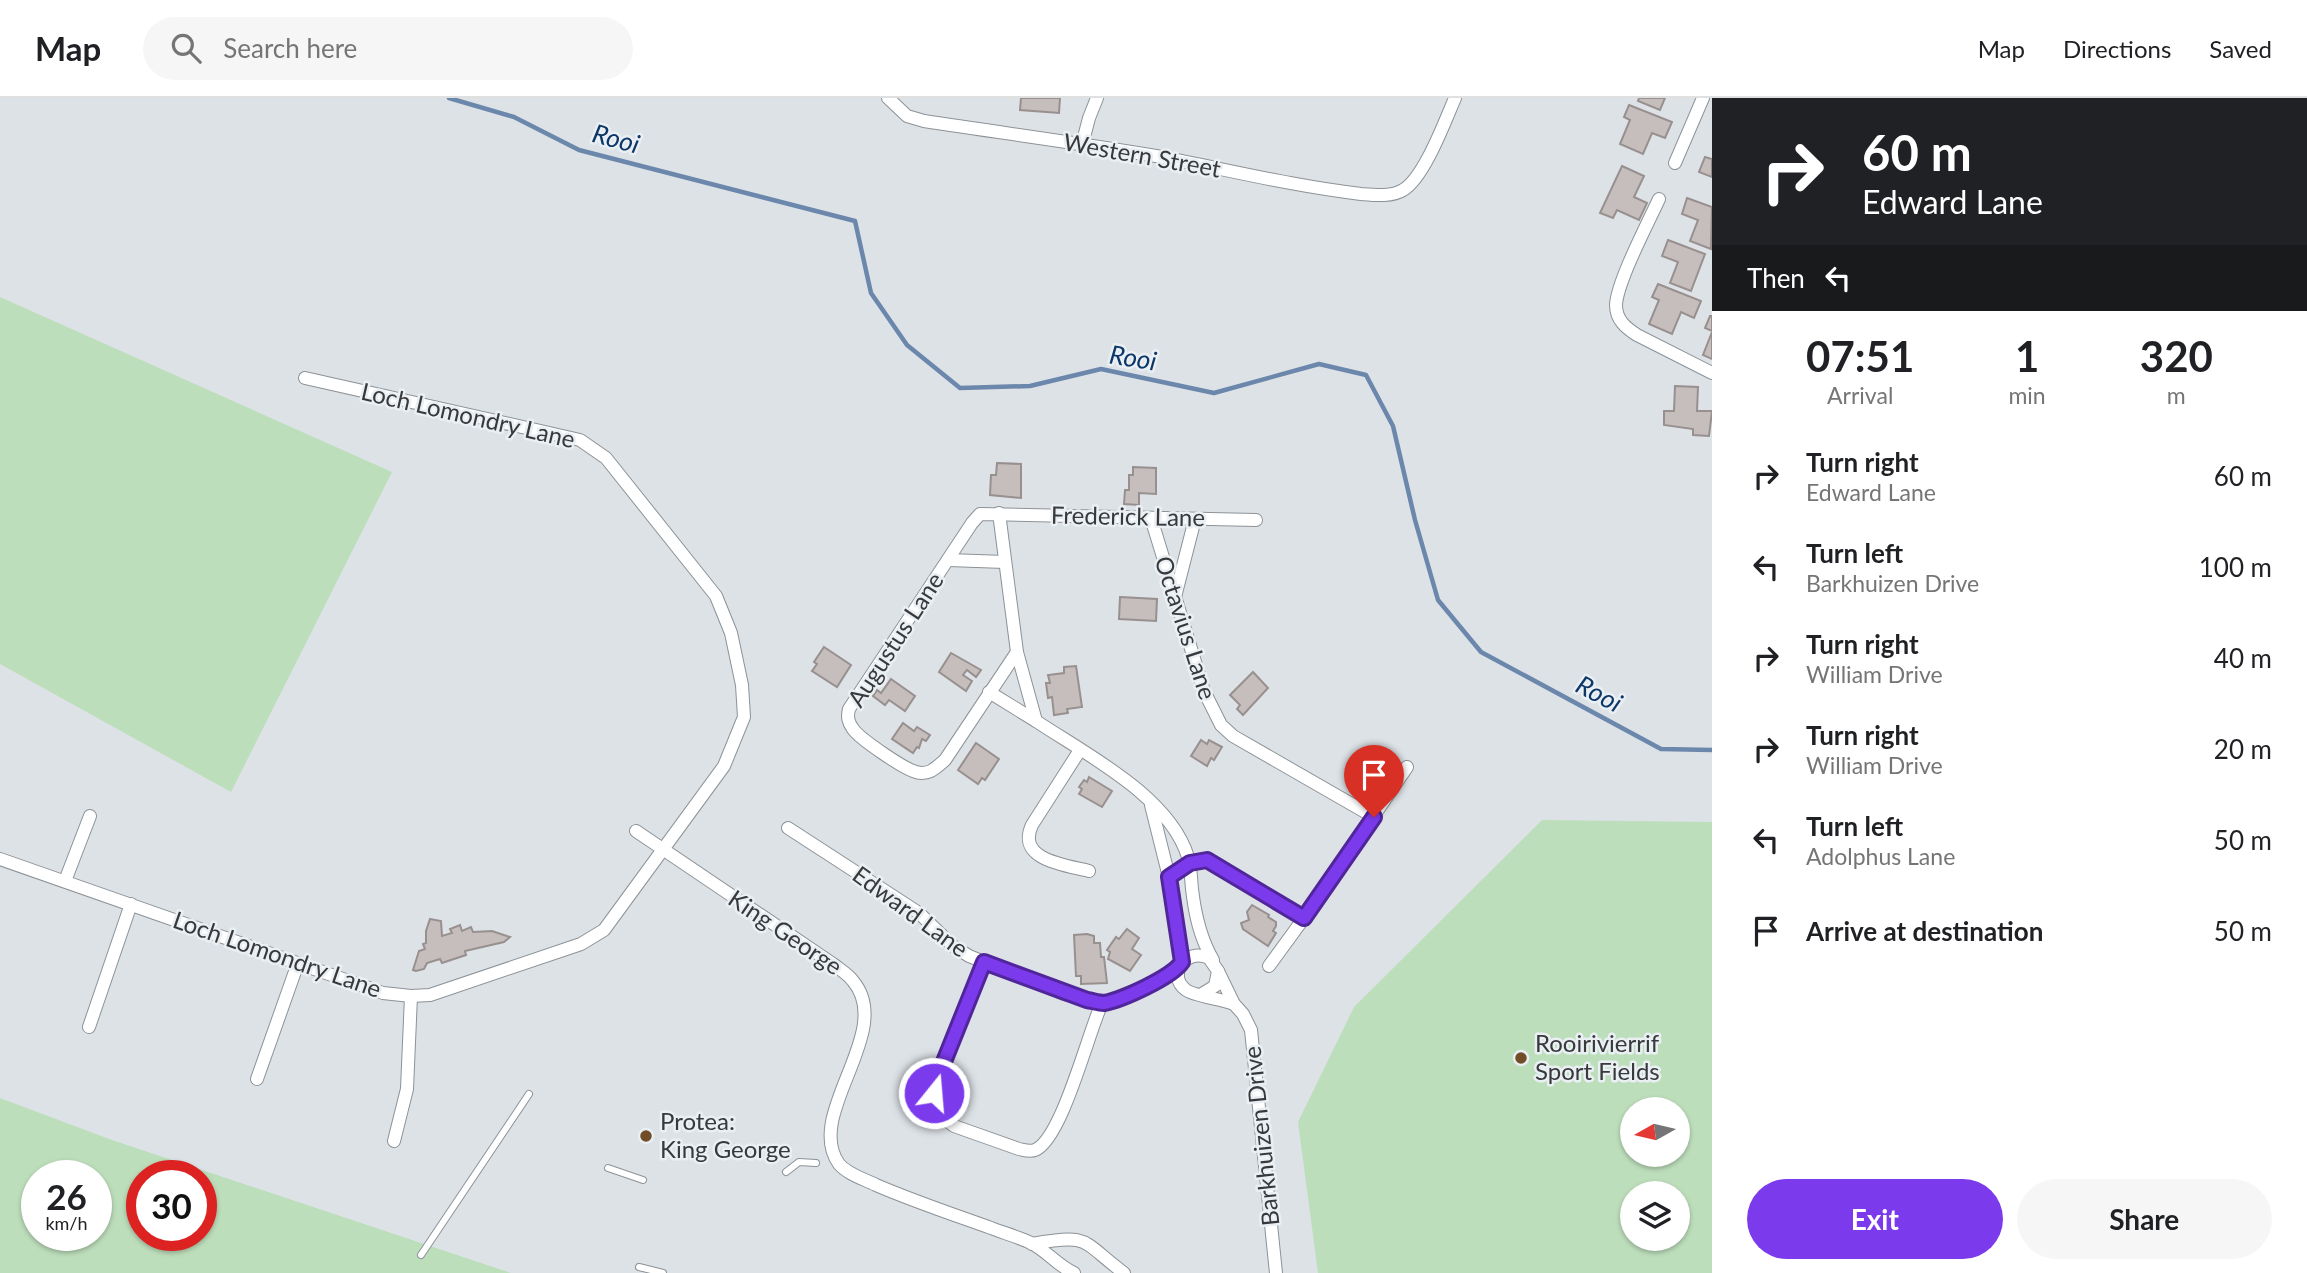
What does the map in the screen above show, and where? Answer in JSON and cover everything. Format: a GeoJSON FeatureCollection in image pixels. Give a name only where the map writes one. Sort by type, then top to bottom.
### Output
{"type":"FeatureCollection","features":[{"type":"Feature","properties":{"kind":"street","name":"Western Street"},"geometry":{"type":"LineString","coordinates":[[888,98],[907,116],[924,121],[1082,145],[1363,194],[1385,195],[1403,191],[1412,182],[1429,156],[1455,98]]}},
{"type":"Feature","properties":{"kind":"street"},"geometry":{"type":"LineString","coordinates":[[1082,145],[1097,98]]}},
{"type":"Feature","properties":{"kind":"street"},"geometry":{"type":"LineString","coordinates":[[1675,163],[1703,98]]}},
{"type":"Feature","properties":{"kind":"street"},"geometry":{"type":"LineString","coordinates":[[1659,199],[1619,290],[1616,307],[1619,319],[1625,328],[1637,335],[1712,373]]}},
{"type":"Feature","properties":{"kind":"street","name":"Loch Lomondry Lane"},"geometry":{"type":"LineString","coordinates":[[0,859],[383,993],[430,995],[581,944],[594,937],[614,920],[661,850],[724,766],[744,717],[742,685],[731,633],[716,596],[606,458],[580,440],[305,378]]}},
{"type":"Feature","properties":{"kind":"street"},"geometry":{"type":"LineString","coordinates":[[999,513],[1017,652],[1036,721]]}},
{"type":"Feature","properties":{"kind":"street","name":"Frederick Lane"},"geometry":{"type":"LineString","coordinates":[[999,513],[1256,520]]}},
{"type":"Feature","properties":{"kind":"street","name":"Augustus Lane"},"geometry":{"type":"LineString","coordinates":[[999,513],[977,517],[849,709],[847,718],[854,732],[886,755],[916,773],[931,772],[944,760],[1017,652]]}},
{"type":"Feature","properties":{"kind":"street","name":"Octavius Lane"},"geometry":{"type":"LineString","coordinates":[[1151,518],[1204,691],[1221,725],[1234,736],[1374,817]]}},
{"type":"Feature","properties":{"kind":"street"},"geometry":{"type":"LineString","coordinates":[[1175,598],[1195,519]]}},
{"type":"Feature","properties":{"kind":"street"},"geometry":{"type":"LineString","coordinates":[[948,560],[1005,562]]}},
{"type":"Feature","properties":{"kind":"street"},"geometry":{"type":"LineString","coordinates":[[989,692],[1036,721]]}},
{"type":"Feature","properties":{"kind":"street","name":"Barkhuizen Drive"},"geometry":{"type":"LineString","coordinates":[[1036,721],[1149,797],[1181,840],[1190,863],[1199,930],[1234,1004],[1251,1030],[1276,1273]]}},
{"type":"Feature","properties":{"kind":"street"},"geometry":{"type":"LineString","coordinates":[[1080,750],[1032,825],[1028,837],[1031,849],[1045,859],[1089,871]]}},
{"type":"Feature","properties":{"kind":"street"},"geometry":{"type":"LineString","coordinates":[[1269,966],[1407,767]]}},
{"type":"Feature","properties":{"kind":"street"},"geometry":{"type":"LineString","coordinates":[[1149,797],[1169,877],[1181,964],[1178,978],[1184,989]]}},
{"type":"Feature","properties":{"kind":"street"},"geometry":{"type":"LineString","coordinates":[[65,881],[90,817]]}},
{"type":"Feature","properties":{"kind":"street","name":"Edward Lane"},"geometry":{"type":"LineString","coordinates":[[788,828],[919,913],[953,946],[984,962],[1064,994],[1102,1003]]}},
{"type":"Feature","properties":{"kind":"street","name":"King George"},"geometry":{"type":"LineString","coordinates":[[636,831],[833,964],[853,981],[864,1006],[864,1027],[834,1112],[832,1126],[835,1157],[844,1169],[896,1194],[1032,1244],[1062,1268],[1074,1273]]}},
{"type":"Feature","properties":{"kind":"street"},"geometry":{"type":"LineString","coordinates":[[1169,877],[1190,863],[1202,860],[1211,862],[1304,918]]}},
{"type":"Feature","properties":{"kind":"street"},"geometry":{"type":"LineString","coordinates":[[89,1027],[131,904]]}},
{"type":"Feature","properties":{"kind":"street"},"geometry":{"type":"LineString","coordinates":[[984,962],[937,1079],[935,1105],[939,1114],[954,1126],[1028,1151],[1036,1150],[1051,1136],[1102,1003],[1156,982],[1189,956],[1197,954],[1206,956],[1215,966],[1215,986],[1202,994]]}},
{"type":"Feature","properties":{"kind":"street"},"geometry":{"type":"LineString","coordinates":[[257,1079],[299,963]]}},
{"type":"Feature","properties":{"kind":"street"},"geometry":{"type":"LineString","coordinates":[[1156,982],[1234,1004]]}},
{"type":"Feature","properties":{"kind":"street"},"geometry":{"type":"LineString","coordinates":[[394,1140],[407,1089],[411,996]]}},
{"type":"Feature","properties":{"kind":"street","name":"King George"},"geometry":{"type":"LineString","coordinates":[[1032,1244],[1061,1238],[1082,1241],[1097,1249],[1124,1273]]}},
{"type":"Feature","properties":{"kind":"lane"},"geometry":{"type":"LineString","coordinates":[[421,1255],[529,1094]]}},
{"type":"Feature","properties":{"kind":"lane"},"geometry":{"type":"LineString","coordinates":[[786,1172],[799,1162],[817,1163]]}},
{"type":"Feature","properties":{"kind":"lane"},"geometry":{"type":"LineString","coordinates":[[608,1168],[643,1180]]}},
{"type":"Feature","properties":{"kind":"lane"},"geometry":{"type":"LineString","coordinates":[[639,1267],[663,1273]]}},
{"type":"Feature","properties":{"kind":"green space"},"geometry":{"type":"Polygon","coordinates":[[[0,297],[392,472],[231,792],[0,664],[0,297]]]}},
{"type":"Feature","properties":{"kind":"green space","name":"Rooirivierrif Sport Fields"},"geometry":{"type":"Polygon","coordinates":[[[1542,820],[1712,822],[1712,1273],[1318,1273],[1298,1122],[1354,1007],[1542,820]]]}},
{"type":"Feature","properties":{"kind":"green space"},"geometry":{"type":"Polygon","coordinates":[[[0,1098],[172,1160],[126,1160],[126,1251],[217,1251],[217,1175],[511,1273],[0,1273],[0,1098]]]}},
{"type":"Feature","properties":{"kind":"building"},"geometry":{"type":"Polygon","coordinates":[[[1021,98],[1060,98],[1059,113],[1020,110],[1021,98]]]}},
{"type":"Feature","properties":{"kind":"building"},"geometry":{"type":"Polygon","coordinates":[[[1639,98],[1665,98],[1660,110],[1638,101],[1639,98]]]}},
{"type":"Feature","properties":{"kind":"building"},"geometry":{"type":"Polygon","coordinates":[[[1629,105],[1672,122],[1665,138],[1652,133],[1643,154],[1620,144],[1630,120],[1624,117],[1629,105]]]}},
{"type":"Feature","properties":{"kind":"building"},"geometry":{"type":"Polygon","coordinates":[[[1705,157],[1712,159],[1712,177],[1699,172],[1705,157]]]}},
{"type":"Feature","properties":{"kind":"building"},"geometry":{"type":"Polygon","coordinates":[[[1622,166],[1644,176],[1634,197],[1647,203],[1639,220],[1617,210],[1613,218],[1600,213],[1622,166]]]}},
{"type":"Feature","properties":{"kind":"building"},"geometry":{"type":"Polygon","coordinates":[[[1687,198],[1712,207],[1711,249],[1690,241],[1698,220],[1682,214],[1687,198]]]}},
{"type":"Feature","properties":{"kind":"building"},"geometry":{"type":"Polygon","coordinates":[[[1668,240],[1705,254],[1691,291],[1670,283],[1678,262],[1662,256],[1668,240]]]}},
{"type":"Feature","properties":{"kind":"building"},"geometry":{"type":"Polygon","coordinates":[[[1658,284],[1701,301],[1694,318],[1681,312],[1672,334],[1649,324],[1659,300],[1652,297],[1658,284]]]}},
{"type":"Feature","properties":{"kind":"building"},"geometry":{"type":"Polygon","coordinates":[[[1712,316],[1712,331],[1705,328],[1712,316]]]}},
{"type":"Feature","properties":{"kind":"building"},"geometry":{"type":"Polygon","coordinates":[[[1712,332],[1712,359],[1703,355],[1712,332]]]}},
{"type":"Feature","properties":{"kind":"building"},"geometry":{"type":"Polygon","coordinates":[[[1675,386],[1698,387],[1697,411],[1712,411],[1709,436],[1693,435],[1693,429],[1664,425],[1664,411],[1674,411],[1675,386]]]}},
{"type":"Feature","properties":{"kind":"building"},"geometry":{"type":"Polygon","coordinates":[[[997,463],[1021,464],[1021,498],[990,495],[991,475],[996,475],[997,463]]]}},
{"type":"Feature","properties":{"kind":"building"},"geometry":{"type":"Polygon","coordinates":[[[1133,467],[1156,468],[1156,494],[1139,493],[1139,505],[1124,504],[1125,490],[1129,490],[1129,475],[1133,475],[1133,467]]]}},
{"type":"Feature","properties":{"kind":"building"},"geometry":{"type":"Polygon","coordinates":[[[1120,597],[1157,599],[1156,621],[1119,619],[1120,597]]]}},
{"type":"Feature","properties":{"kind":"building"},"geometry":{"type":"Polygon","coordinates":[[[824,647],[851,665],[837,687],[812,671],[817,664],[814,662],[824,647]]]}},
{"type":"Feature","properties":{"kind":"building"},"geometry":{"type":"Polygon","coordinates":[[[951,653],[981,670],[976,677],[967,670],[963,675],[972,681],[966,691],[939,672],[951,653]]]}},
{"type":"Feature","properties":{"kind":"building"},"geometry":{"type":"Polygon","coordinates":[[[1076,666],[1082,707],[1067,709],[1068,713],[1054,715],[1052,697],[1048,698],[1048,675],[1064,673],[1064,667],[1076,666]]]}},
{"type":"Feature","properties":{"kind":"building"},"geometry":{"type":"Polygon","coordinates":[[[1253,672],[1268,688],[1243,715],[1237,709],[1240,705],[1230,695],[1253,672]]]}},
{"type":"Feature","properties":{"kind":"building"},"geometry":{"type":"Polygon","coordinates":[[[891,679],[915,696],[905,711],[889,700],[885,705],[873,696],[877,690],[881,693],[891,679]]]}},
{"type":"Feature","properties":{"kind":"building"},"geometry":{"type":"Polygon","coordinates":[[[903,723],[914,731],[917,727],[930,735],[926,741],[922,739],[919,748],[913,753],[892,739],[903,723]]]}},
{"type":"Feature","properties":{"kind":"building"},"geometry":{"type":"Polygon","coordinates":[[[1201,740],[1207,744],[1209,740],[1222,747],[1207,766],[1191,756],[1201,740]]]}},
{"type":"Feature","properties":{"kind":"building"},"geometry":{"type":"Polygon","coordinates":[[[976,743],[999,759],[985,780],[982,778],[978,784],[958,770],[976,743]]]}},
{"type":"Feature","properties":{"kind":"building"},"geometry":{"type":"Polygon","coordinates":[[[1089,777],[1112,791],[1102,807],[1079,794],[1082,789],[1079,787],[1084,780],[1087,782],[1089,777]]]}},
{"type":"Feature","properties":{"kind":"building"},"geometry":{"type":"Polygon","coordinates":[[[1252,905],[1276,922],[1273,931],[1276,933],[1268,946],[1243,929],[1241,923],[1249,920],[1247,912],[1252,905]]]}},
{"type":"Feature","properties":{"kind":"building"},"geometry":{"type":"Polygon","coordinates":[[[430,919],[441,921],[442,936],[452,933],[450,929],[460,925],[462,931],[471,927],[473,932],[492,931],[510,937],[504,942],[465,951],[466,955],[442,963],[440,959],[427,963],[424,969],[416,971],[413,970],[419,951],[425,949],[423,944],[426,943],[430,919]]]}},
{"type":"Feature","properties":{"kind":"building"},"geometry":{"type":"Polygon","coordinates":[[[1127,929],[1139,938],[1132,949],[1141,955],[1130,971],[1108,959],[1110,952],[1107,950],[1116,937],[1119,939],[1127,929]]]}},
{"type":"Feature","properties":{"kind":"building"},"geometry":{"type":"Polygon","coordinates":[[[1074,935],[1094,936],[1094,943],[1100,943],[1107,983],[1081,984],[1081,976],[1076,976],[1074,935]]]}},
{"type":"Feature","properties":{"kind":"waterway","name":"Rooi"},"geometry":{"type":"LineString","coordinates":[[449,98],[514,117],[579,150],[855,221],[871,293],[907,345],[960,388],[1030,386],[1101,369],[1214,393],[1319,364],[1366,375],[1393,426],[1415,520],[1438,600],[1481,652],[1661,749],[1712,750]]}},
{"type":"Feature","properties":{"kind":"place","name":"Rooirivierrif Sport Fields"},"geometry":{"type":"Point","coordinates":[1521,1058]}},
{"type":"Feature","properties":{"kind":"place","name":"Protea: King George"},"geometry":{"type":"Point","coordinates":[646,1136]}},
{"type":"Feature","properties":{"kind":"route"},"geometry":{"type":"LineString","coordinates":[[934,1093],[937,1079],[984,962],[1064,994],[1102,1003],[1116,999],[1156,982],[1182,962],[1169,877],[1196,860],[1207,860],[1304,918],[1374,817]]}}]}
